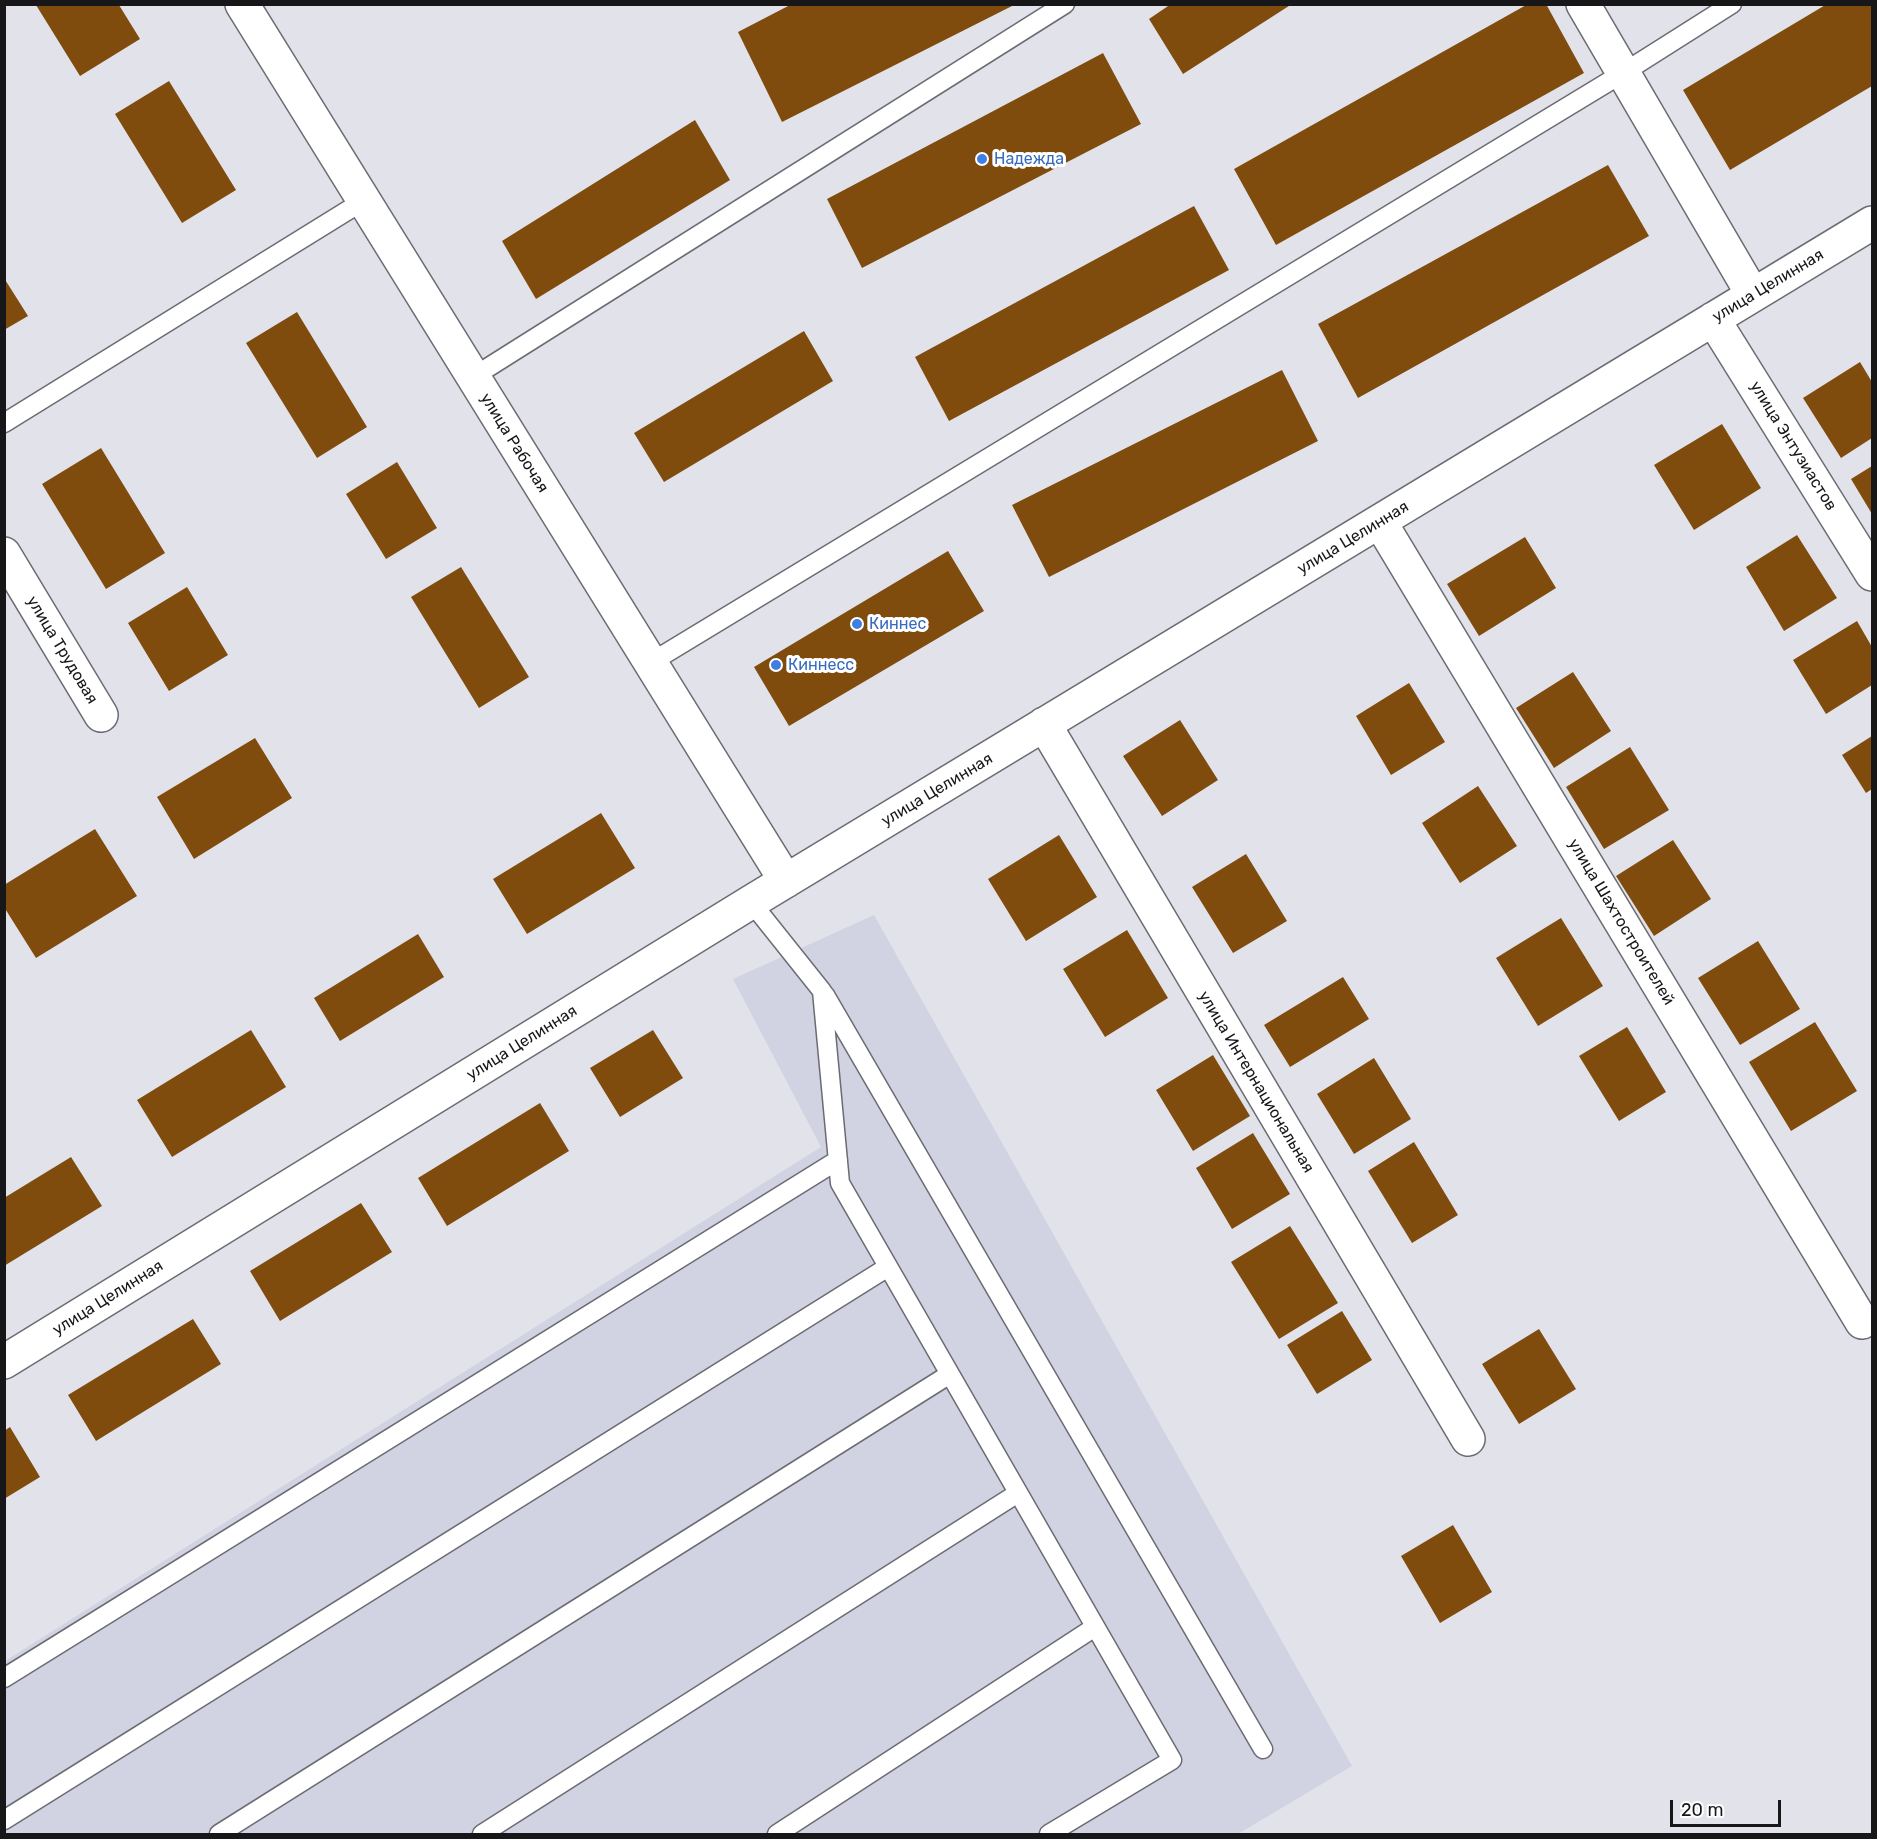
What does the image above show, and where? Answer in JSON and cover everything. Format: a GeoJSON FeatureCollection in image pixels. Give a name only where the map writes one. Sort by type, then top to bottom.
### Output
{"type":"FeatureCollection","features":[{"type":"Feature","properties":{"kind":"street","name":"улица Рабочая"},"geometry":{"type":"LineString","coordinates":[[242,4],[786,881]]}},
{"type":"Feature","properties":{"kind":"street"},"geometry":{"type":"LineString","coordinates":[[1583,4],[1753,295]]}},
{"type":"Feature","properties":{"kind":"street","name":"улица Целинная"},"geometry":{"type":"LineString","coordinates":[[4,1362],[751,902],[1872,223]]}},
{"type":"Feature","properties":{"kind":"street","name":"улица Энтузиастов"},"geometry":{"type":"LineString","coordinates":[[1713,319],[1872,574]]}},
{"type":"Feature","properties":{"kind":"street","name":"улица Шахтостроителей"},"geometry":{"type":"LineString","coordinates":[[1380,522],[1862,1322]]}},
{"type":"Feature","properties":{"kind":"street","name":"улица Трудовая"},"geometry":{"type":"LineString","coordinates":[[4,554],[101,715]]}},
{"type":"Feature","properties":{"kind":"street","name":"улица Интернациональная"},"geometry":{"type":"LineString","coordinates":[[1044,724],[1468,1439]]}},
{"type":"Feature","properties":{"kind":"lane"},"geometry":{"type":"LineString","coordinates":[[473,377],[1065,4]]}},
{"type":"Feature","properties":{"kind":"lane"},"geometry":{"type":"LineString","coordinates":[[650,663],[1623,73],[1732,4]]}},
{"type":"Feature","properties":{"kind":"lane"},"geometry":{"type":"LineString","coordinates":[[4,423],[363,201]]}},
{"type":"Feature","properties":{"kind":"lane"},"geometry":{"type":"LineString","coordinates":[[751,902],[822,991],[1263,1749]]}},
{"type":"Feature","properties":{"kind":"lane"},"geometry":{"type":"LineString","coordinates":[[822,991],[840,1183],[1172,1760],[1049,1834]]}},
{"type":"Feature","properties":{"kind":"lane"},"geometry":{"type":"LineString","coordinates":[[4,1678],[838,1160]]}},
{"type":"Feature","properties":{"kind":"lane"},"geometry":{"type":"LineString","coordinates":[[4,1820],[888,1268]]}},
{"type":"Feature","properties":{"kind":"lane"},"geometry":{"type":"LineString","coordinates":[[219,1834],[950,1374]]}},
{"type":"Feature","properties":{"kind":"lane"},"geometry":{"type":"LineString","coordinates":[[482,1834],[1018,1493]]}},
{"type":"Feature","properties":{"kind":"lane"},"geometry":{"type":"LineString","coordinates":[[777,1834],[1095,1627]]}},
{"type":"Feature","properties":{"kind":"shaded area"},"geometry":{"type":"Polygon","coordinates":[[[874,915],[1352,1766],[1238,1834],[5,1834],[5,1661],[821,1147],[733,979],[874,915]]]}},
{"type":"Feature","properties":{"kind":"building"},"geometry":{"type":"Polygon","coordinates":[[[792,4],[1016,4],[782,122],[738,32],[792,4]]]}},
{"type":"Feature","properties":{"kind":"building"},"geometry":{"type":"Polygon","coordinates":[[[1171,4],[1292,4],[1183,74],[1149,19],[1171,4]]]}},
{"type":"Feature","properties":{"kind":"building"},"geometry":{"type":"Polygon","coordinates":[[[1528,4],[1546,4],[1584,73],[1276,245],[1234,169],[1528,4]]]}},
{"type":"Feature","properties":{"kind":"building"},"geometry":{"type":"Polygon","coordinates":[[[1827,4],[1872,4],[1872,86],[1730,170],[1683,90],[1827,4]]]}},
{"type":"Feature","properties":{"kind":"building"},"geometry":{"type":"Polygon","coordinates":[[[36,5],[119,5],[140,39],[80,76],[36,5]]]}},
{"type":"Feature","properties":{"kind":"building"},"geometry":{"type":"Polygon","coordinates":[[[1103,53],[1141,124],[862,268],[827,199],[1103,53]]]}},
{"type":"Feature","properties":{"kind":"building"},"geometry":{"type":"Polygon","coordinates":[[[169,81],[236,190],[182,223],[115,114],[169,81]]]}},
{"type":"Feature","properties":{"kind":"building"},"geometry":{"type":"Polygon","coordinates":[[[695,120],[730,180],[536,299],[502,241],[695,120]]]}},
{"type":"Feature","properties":{"kind":"building"},"geometry":{"type":"Polygon","coordinates":[[[1608,165],[1649,236],[1358,398],[1318,324],[1608,165]]]}},
{"type":"Feature","properties":{"kind":"building"},"geometry":{"type":"Polygon","coordinates":[[[1194,206],[1229,270],[949,421],[915,357],[1194,206]]]}},
{"type":"Feature","properties":{"kind":"building"},"geometry":{"type":"Polygon","coordinates":[[[4,278],[28,316],[4,330],[4,278]]]}},
{"type":"Feature","properties":{"kind":"building"},"geometry":{"type":"Polygon","coordinates":[[[297,312],[367,427],[317,458],[246,343],[297,312]]]}},
{"type":"Feature","properties":{"kind":"building"},"geometry":{"type":"Polygon","coordinates":[[[804,331],[833,381],[664,482],[634,433],[804,331]]]}},
{"type":"Feature","properties":{"kind":"building"},"geometry":{"type":"Polygon","coordinates":[[[1860,362],[1872,382],[1872,438],[1841,458],[1803,398],[1860,362]]]}},
{"type":"Feature","properties":{"kind":"building"},"geometry":{"type":"Polygon","coordinates":[[[1282,370],[1318,441],[1049,577],[1012,505],[1282,370]]]}},
{"type":"Feature","properties":{"kind":"building"},"geometry":{"type":"Polygon","coordinates":[[[1722,424],[1761,488],[1694,530],[1654,465],[1722,424]]]}},
{"type":"Feature","properties":{"kind":"building"},"geometry":{"type":"Polygon","coordinates":[[[101,448],[165,553],[106,589],[42,484],[101,448]]]}},
{"type":"Feature","properties":{"kind":"building"},"geometry":{"type":"Polygon","coordinates":[[[397,462],[437,528],[386,559],[346,494],[397,462]]]}},
{"type":"Feature","properties":{"kind":"building"},"geometry":{"type":"Polygon","coordinates":[[[1872,466],[1872,514],[1851,479],[1872,466]]]}},
{"type":"Feature","properties":{"kind":"building"},"geometry":{"type":"Polygon","coordinates":[[[1797,535],[1837,598],[1784,631],[1746,567],[1797,535]]]}},
{"type":"Feature","properties":{"kind":"building"},"geometry":{"type":"Polygon","coordinates":[[[1525,537],[1556,588],[1479,636],[1447,584],[1525,537]]]}},
{"type":"Feature","properties":{"kind":"building"},"geometry":{"type":"Polygon","coordinates":[[[948,551],[984,611],[789,726],[754,667],[948,551]]]}},
{"type":"Feature","properties":{"kind":"building"},"geometry":{"type":"Polygon","coordinates":[[[461,567],[529,677],[479,708],[411,597],[461,567]]]}},
{"type":"Feature","properties":{"kind":"building"},"geometry":{"type":"Polygon","coordinates":[[[187,587],[228,655],[169,691],[128,623],[187,587]]]}},
{"type":"Feature","properties":{"kind":"building"},"geometry":{"type":"Polygon","coordinates":[[[1857,621],[1872,647],[1872,685],[1826,714],[1793,660],[1857,621]]]}},
{"type":"Feature","properties":{"kind":"building"},"geometry":{"type":"Polygon","coordinates":[[[1573,672],[1611,731],[1554,768],[1516,708],[1573,672]]]}},
{"type":"Feature","properties":{"kind":"building"},"geometry":{"type":"Polygon","coordinates":[[[1409,683],[1445,742],[1391,775],[1356,716],[1409,683]]]}},
{"type":"Feature","properties":{"kind":"building"},"geometry":{"type":"Polygon","coordinates":[[[1180,720],[1218,780],[1162,816],[1123,756],[1180,720]]]}},
{"type":"Feature","properties":{"kind":"building"},"geometry":{"type":"Polygon","coordinates":[[[1872,736],[1872,789],[1866,793],[1842,755],[1872,736]]]}},
{"type":"Feature","properties":{"kind":"building"},"geometry":{"type":"Polygon","coordinates":[[[255,738],[292,798],[194,859],[157,797],[255,738]]]}},
{"type":"Feature","properties":{"kind":"building"},"geometry":{"type":"Polygon","coordinates":[[[1630,747],[1669,810],[1604,849],[1566,787],[1630,747]]]}},
{"type":"Feature","properties":{"kind":"building"},"geometry":{"type":"Polygon","coordinates":[[[1478,786],[1517,846],[1460,883],[1422,823],[1478,786]]]}},
{"type":"Feature","properties":{"kind":"building"},"geometry":{"type":"Polygon","coordinates":[[[601,813],[635,868],[527,934],[493,879],[601,813]]]}},
{"type":"Feature","properties":{"kind":"building"},"geometry":{"type":"Polygon","coordinates":[[[95,829],[137,896],[36,958],[4,907],[4,885],[95,829]]]}},
{"type":"Feature","properties":{"kind":"building"},"geometry":{"type":"Polygon","coordinates":[[[1059,835],[1097,897],[1026,941],[988,879],[1059,835]]]}},
{"type":"Feature","properties":{"kind":"building"},"geometry":{"type":"Polygon","coordinates":[[[1673,840],[1711,899],[1654,936],[1616,876],[1673,840]]]}},
{"type":"Feature","properties":{"kind":"building"},"geometry":{"type":"Polygon","coordinates":[[[1246,854],[1287,921],[1233,953],[1192,887],[1246,854]]]}},
{"type":"Feature","properties":{"kind":"building"},"geometry":{"type":"Polygon","coordinates":[[[1561,918],[1603,986],[1538,1026],[1496,958],[1561,918]]]}},
{"type":"Feature","properties":{"kind":"building"},"geometry":{"type":"Polygon","coordinates":[[[1127,930],[1168,998],[1105,1037],[1063,969],[1127,930]]]}},
{"type":"Feature","properties":{"kind":"building"},"geometry":{"type":"Polygon","coordinates":[[[418,934],[444,977],[340,1041],[314,998],[418,934]]]}},
{"type":"Feature","properties":{"kind":"building"},"geometry":{"type":"Polygon","coordinates":[[[1758,941],[1800,1009],[1740,1045],[1698,978],[1758,941]]]}},
{"type":"Feature","properties":{"kind":"building"},"geometry":{"type":"Polygon","coordinates":[[[1343,977],[1369,1019],[1290,1067],[1264,1025],[1343,977]]]}},
{"type":"Feature","properties":{"kind":"building"},"geometry":{"type":"Polygon","coordinates":[[[1815,1022],[1857,1091],[1791,1131],[1749,1062],[1815,1022]]]}},
{"type":"Feature","properties":{"kind":"building"},"geometry":{"type":"Polygon","coordinates":[[[1627,1027],[1666,1092],[1619,1121],[1579,1056],[1627,1027]]]}},
{"type":"Feature","properties":{"kind":"building"},"geometry":{"type":"Polygon","coordinates":[[[251,1030],[286,1087],[172,1157],[137,1100],[251,1030]]]}},
{"type":"Feature","properties":{"kind":"building"},"geometry":{"type":"Polygon","coordinates":[[[653,1030],[683,1078],[620,1117],[590,1068],[653,1030]]]}},
{"type":"Feature","properties":{"kind":"building"},"geometry":{"type":"Polygon","coordinates":[[[1213,1055],[1250,1116],[1193,1151],[1156,1090],[1213,1055]]]}},
{"type":"Feature","properties":{"kind":"building"},"geometry":{"type":"Polygon","coordinates":[[[1374,1058],[1411,1119],[1354,1154],[1317,1094],[1374,1058]]]}},
{"type":"Feature","properties":{"kind":"building"},"geometry":{"type":"Polygon","coordinates":[[[540,1103],[569,1151],[447,1226],[418,1178],[540,1103]]]}},
{"type":"Feature","properties":{"kind":"building"},"geometry":{"type":"Polygon","coordinates":[[[1253,1133],[1290,1194],[1232,1229],[1196,1168],[1253,1133]]]}},
{"type":"Feature","properties":{"kind":"building"},"geometry":{"type":"Polygon","coordinates":[[[1414,1142],[1458,1215],[1412,1243],[1368,1171],[1414,1142]]]}},
{"type":"Feature","properties":{"kind":"building"},"geometry":{"type":"Polygon","coordinates":[[[71,1157],[102,1206],[4,1266],[4,1198],[71,1157]]]}},
{"type":"Feature","properties":{"kind":"building"},"geometry":{"type":"Polygon","coordinates":[[[361,1203],[392,1252],[280,1321],[250,1271],[361,1203]]]}},
{"type":"Feature","properties":{"kind":"building"},"geometry":{"type":"Polygon","coordinates":[[[1290,1226],[1338,1303],[1279,1339],[1231,1262],[1290,1226]]]}},
{"type":"Feature","properties":{"kind":"building"},"geometry":{"type":"Polygon","coordinates":[[[1342,1311],[1372,1360],[1317,1394],[1287,1345],[1342,1311]]]}},
{"type":"Feature","properties":{"kind":"building"},"geometry":{"type":"Polygon","coordinates":[[[193,1319],[221,1364],[96,1441],[68,1395],[193,1319]]]}},
{"type":"Feature","properties":{"kind":"building"},"geometry":{"type":"Polygon","coordinates":[[[1539,1329],[1576,1389],[1519,1424],[1482,1364],[1539,1329]]]}},
{"type":"Feature","properties":{"kind":"building"},"geometry":{"type":"Polygon","coordinates":[[[10,1427],[40,1477],[4,1499],[4,1431],[10,1427]]]}},
{"type":"Feature","properties":{"kind":"building"},"geometry":{"type":"Polygon","coordinates":[[[1453,1525],[1492,1592],[1440,1623],[1401,1556],[1453,1525]]]}},
{"type":"Feature","properties":{"kind":"place","name":"Надежда"},"geometry":{"type":"Point","coordinates":[982,159]}},
{"type":"Feature","properties":{"kind":"place","name":"Киннес"},"geometry":{"type":"Point","coordinates":[857,624]}},
{"type":"Feature","properties":{"kind":"place","name":"Киннесс"},"geometry":{"type":"Point","coordinates":[776,665]}}]}
